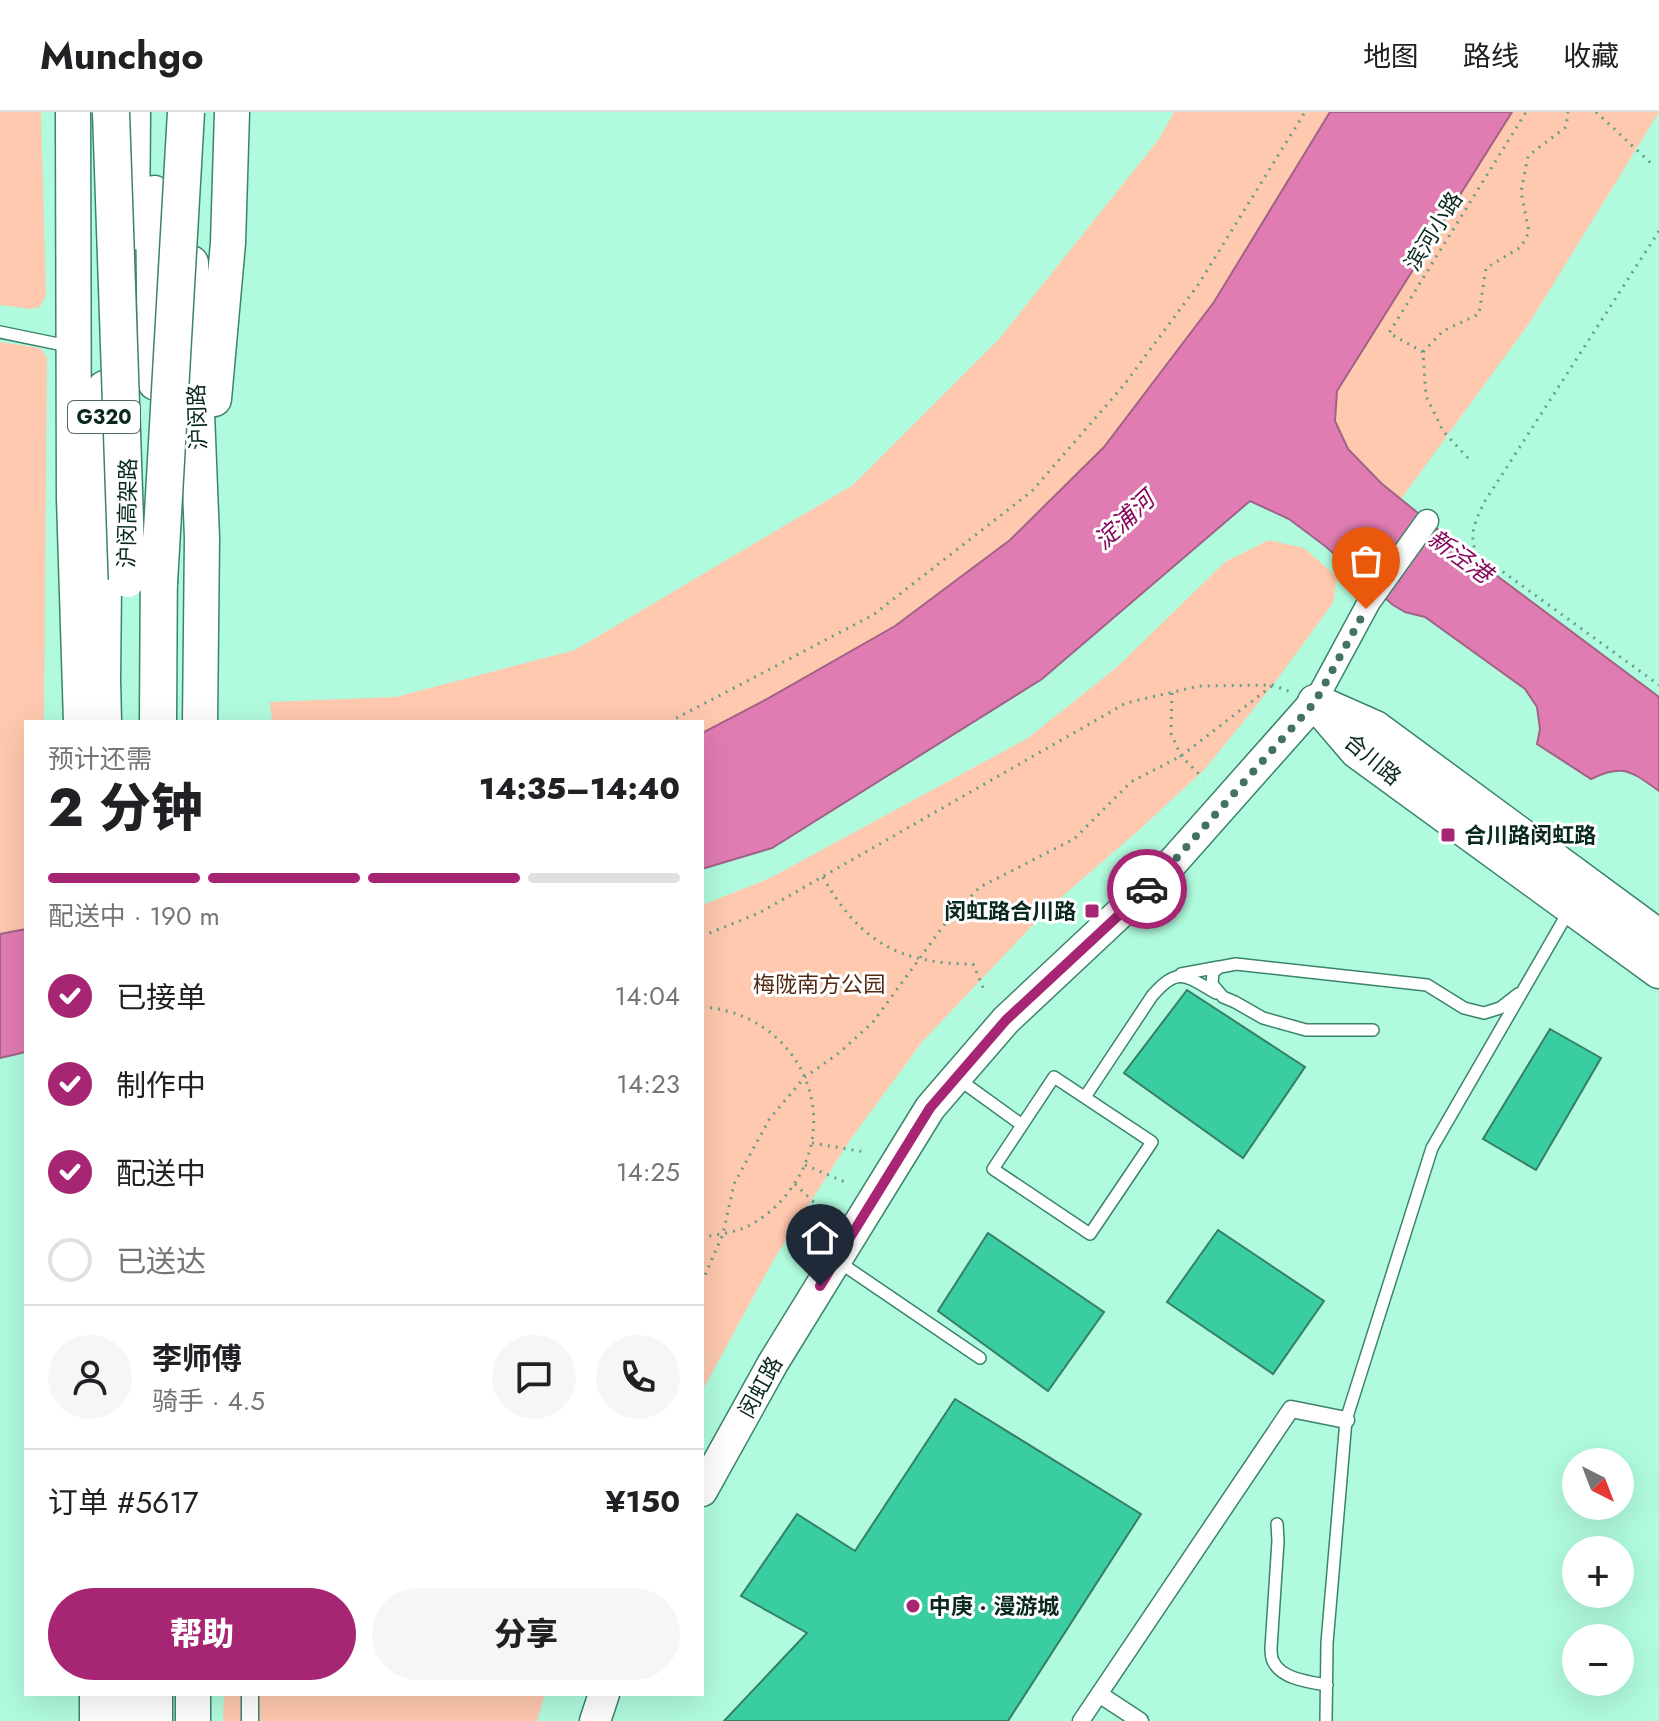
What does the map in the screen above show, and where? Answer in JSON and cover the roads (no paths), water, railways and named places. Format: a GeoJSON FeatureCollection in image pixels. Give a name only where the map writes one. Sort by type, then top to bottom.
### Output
{"type":"FeatureCollection","features":[{"type":"Feature","properties":{"kind":"highway"},"geometry":{"type":"LineString","coordinates":[[112,112],[143,581]]}},
{"type":"Feature","properties":{"kind":"highway","name":"G320"},"geometry":{"type":"LineString","coordinates":[[103,720],[105,353],[112,112]]}},
{"type":"Feature","properties":{"kind":"highway","name":"沪闵高架路"},"geometry":{"type":"LineString","coordinates":[[132,112],[143,581],[158,720]]}},
{"type":"Feature","properties":{"kind":"highway","name":"沪闵高架路"},"geometry":{"type":"LineString","coordinates":[[124,720],[143,581],[155,112]]}},
{"type":"Feature","properties":{"kind":"highway"},"geometry":{"type":"LineString","coordinates":[[143,581],[186,112]]}},
{"type":"Feature","properties":{"kind":"highway"},"geometry":{"type":"LineString","coordinates":[[120,1721],[122,1696]]}},
{"type":"Feature","properties":{"kind":"highway"},"geometry":{"type":"LineString","coordinates":[[154,1696],[154,1721]]}},
{"type":"Feature","properties":{"kind":"main road"},"geometry":{"type":"LineString","coordinates":[[73,112],[74,499],[81,720]]}},
{"type":"Feature","properties":{"kind":"main road","name":"沪闵路"},"geometry":{"type":"LineString","coordinates":[[186,112],[202,538],[200,720]]}},
{"type":"Feature","properties":{"kind":"main road"},"geometry":{"type":"LineString","coordinates":[[202,538],[228,243],[232,112]]}},
{"type":"Feature","properties":{"kind":"main road","name":"合川路"},"geometry":{"type":"LineString","coordinates":[[1315,702],[1357,751],[1659,971]]}},
{"type":"Feature","properties":{"kind":"main road","name":"合川路"},"geometry":{"type":"LineString","coordinates":[[1315,702],[1375,728],[1659,937]]}},
{"type":"Feature","properties":{"kind":"main road","name":"闵虹路"},"geometry":{"type":"LineString","coordinates":[[704,1487],[773,1363],[930,1108],[1006,1020],[1166,870],[1315,702]]}},
{"type":"Feature","properties":{"kind":"main road"},"geometry":{"type":"LineString","coordinates":[[97,1696],[97,1721]]}},
{"type":"Feature","properties":{"kind":"main road"},"geometry":{"type":"LineString","coordinates":[[193,1696],[193,1721]]}},
{"type":"Feature","properties":{"kind":"main road"},"geometry":{"type":"LineString","coordinates":[[595,1721],[603,1696]]}},
{"type":"Feature","properties":{"kind":"street"},"geometry":{"type":"LineString","coordinates":[[1315,702],[1369,602],[1427,521]]}},
{"type":"Feature","properties":{"kind":"street"},"geometry":{"type":"LineString","coordinates":[[1081,1721],[1291,1409],[1346,1420]]}},
{"type":"Feature","properties":{"kind":"street"},"geometry":{"type":"LineString","coordinates":[[1099,1694],[1140,1721]]}},
{"type":"Feature","properties":{"kind":"street"},"geometry":{"type":"LineString","coordinates":[[120,1721],[158,1696]]}},
{"type":"Feature","properties":{"kind":"street"},"geometry":{"type":"LineString","coordinates":[[250,1696],[250,1721]]}},
{"type":"Feature","properties":{"kind":"lane"},"geometry":{"type":"LineString","coordinates":[[0,332],[73,346]]}},
{"type":"Feature","properties":{"kind":"lane"},"geometry":{"type":"LineString","coordinates":[[1326,1721],[1327,1643],[1346,1420],[1432,1148],[1571,907]]}},
{"type":"Feature","properties":{"kind":"lane"},"geometry":{"type":"LineString","coordinates":[[1085,1097],[1152,996],[1164,981],[1176,975],[1236,964],[1427,985],[1464,1008],[1484,1013],[1500,1008],[1524,989]]}},
{"type":"Feature","properties":{"kind":"lane"},"geometry":{"type":"LineString","coordinates":[[1223,997],[1212,984],[1213,972],[1225,966]]}},
{"type":"Feature","properties":{"kind":"lane"},"geometry":{"type":"LineString","coordinates":[[1176,975],[1189,977],[1263,1018],[1306,1030],[1373,1030]]}},
{"type":"Feature","properties":{"kind":"lane"},"geometry":{"type":"LineString","coordinates":[[1054,1077],[1152,1142],[1090,1234],[993,1169],[1022,1125],[1054,1077]]}},
{"type":"Feature","properties":{"kind":"lane"},"geometry":{"type":"LineString","coordinates":[[956,1078],[1022,1125]]}},
{"type":"Feature","properties":{"kind":"lane"},"geometry":{"type":"LineString","coordinates":[[836,1260],[980,1358]]}},
{"type":"Feature","properties":{"kind":"lane"},"geometry":{"type":"LineString","coordinates":[[1277,1524],[1273,1661],[1281,1671],[1303,1681],[1327,1685]]}},
{"type":"Feature","properties":{"kind":"water"},"geometry":{"type":"Polygon","coordinates":[[[1330,112],[1512,112],[1337,391],[1335,421],[1348,449],[1381,483],[1477,561],[1659,697],[1659,791],[1627,772],[1612,771],[1591,779],[1537,744],[1540,729],[1537,707],[1525,689],[1425,617],[1393,605],[1289,519],[1250,501],[1042,679],[772,848],[704,868],[704,732],[895,626],[1010,540],[1104,447],[1214,302],[1330,112]]]}},
{"type":"Feature","properties":{"kind":"water"},"geometry":{"type":"Polygon","coordinates":[[[24,929],[24,1052],[0,1058],[0,934],[24,929]]]}},
{"type":"Feature","properties":{"kind":"place","name":"合川路闵虹路"},"geometry":{"type":"Point","coordinates":[1448,835]}},
{"type":"Feature","properties":{"kind":"place","name":"闵虹路合川路"},"geometry":{"type":"Point","coordinates":[1092,911]}},
{"type":"Feature","properties":{"kind":"place","name":"中庚 · 漫游城"},"geometry":{"type":"Point","coordinates":[913,1606]}},
{"type":"Feature","properties":{"kind":"water label","name":"淀浦河"},"geometry":{"type":"Point","coordinates":[1124,520]}},
{"type":"Feature","properties":{"kind":"water label","name":"新泾港"},"geometry":{"type":"Point","coordinates":[1460,556]}},
{"type":"Feature","properties":{"kind":"park label","name":"梅陇南方公园"},"geometry":{"type":"Point","coordinates":[819,984]}}]}
